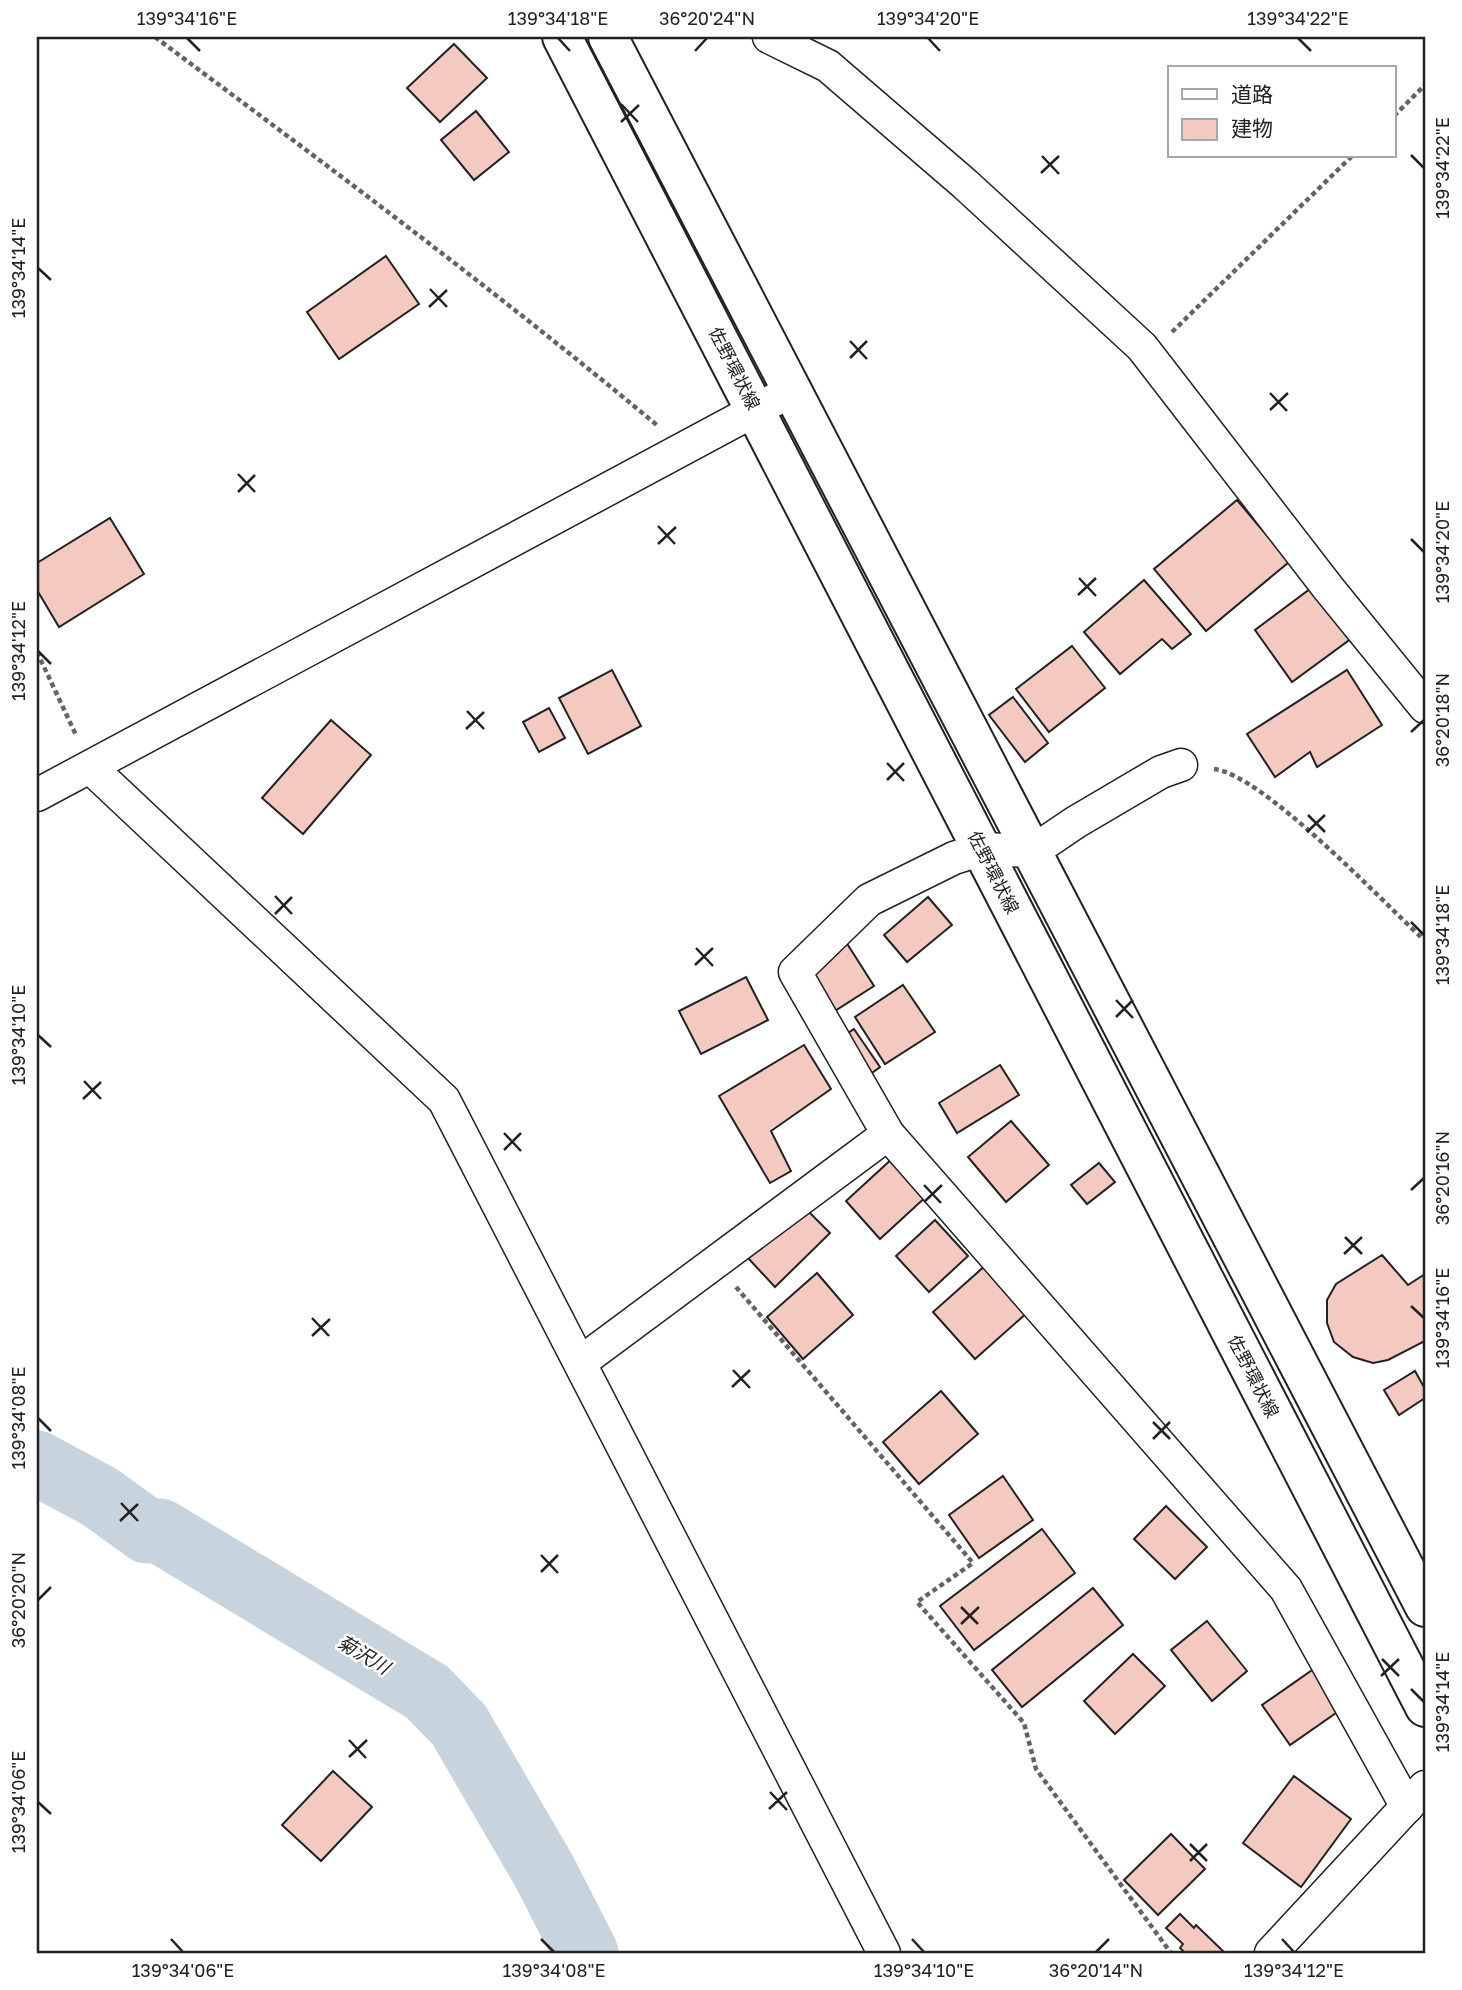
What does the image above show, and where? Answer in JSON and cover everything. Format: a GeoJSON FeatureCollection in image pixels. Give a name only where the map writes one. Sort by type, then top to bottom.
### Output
{"type":"FeatureCollection","features":[{"type":"Feature","properties":{"kind":"main road","name":"佐野環状線"},"geometry":{"type":"LineString","coordinates":[[562,37],[1425,1707]]}},
{"type":"Feature","properties":{"kind":"main road"},"geometry":{"type":"LineString","coordinates":[[608,37],[1425,1607]]}},
{"type":"Feature","properties":{"kind":"street"},"geometry":{"type":"LineString","coordinates":[[769,37],[828,66],[965,184],[1142,347],[1146,357],[1425,707]]}},
{"type":"Feature","properties":{"kind":"street"},"geometry":{"type":"LineString","coordinates":[[37,795],[791,391]]}},
{"type":"Feature","properties":{"kind":"street"},"geometry":{"type":"LineString","coordinates":[[1181,765],[1161,772],[1033,851],[982,849],[954,858],[869,900],[794,972],[888,1134],[1286,1589],[1416,1797],[1271,1953]]}},
{"type":"Feature","properties":{"kind":"street"},"geometry":{"type":"LineString","coordinates":[[91,768],[444,1100],[582,1362],[884,1953]]}},
{"type":"Feature","properties":{"kind":"street"},"geometry":{"type":"LineString","coordinates":[[582,1362],[888,1134]]}},
{"type":"Feature","properties":{"kind":"path"},"geometry":{"type":"LineString","coordinates":[[155,37],[454,263],[580,361],[683,447]]}},
{"type":"Feature","properties":{"kind":"path"},"geometry":{"type":"LineString","coordinates":[[1396,114],[1425,85]]}},
{"type":"Feature","properties":{"kind":"path"},"geometry":{"type":"LineString","coordinates":[[1146,357],[1350,158]]}},
{"type":"Feature","properties":{"kind":"path"},"geometry":{"type":"LineString","coordinates":[[37,652],[91,768]]}},
{"type":"Feature","properties":{"kind":"path"},"geometry":{"type":"LineString","coordinates":[[1181,765],[1225,770],[1273,800],[1421,937],[1425,932]]}},
{"type":"Feature","properties":{"kind":"path"},"geometry":{"type":"LineString","coordinates":[[715,1263],[973,1563],[917,1602],[1024,1723],[1036,1769],[1171,1953]]}},
{"type":"Feature","properties":{"kind":"building"},"geometry":{"type":"Polygon","coordinates":[[[454,44],[487,78],[440,122],[407,88],[454,44]]]}},
{"type":"Feature","properties":{"kind":"building"},"geometry":{"type":"Polygon","coordinates":[[[476,111],[509,152],[474,180],[441,140],[476,111]]]}},
{"type":"Feature","properties":{"kind":"building"},"geometry":{"type":"Polygon","coordinates":[[[386,256],[419,304],[339,359],[307,312],[386,256]]]}},
{"type":"Feature","properties":{"kind":"building"},"geometry":{"type":"Polygon","coordinates":[[[1237,500],[1289,562],[1206,631],[1154,569],[1237,500]]]}},
{"type":"Feature","properties":{"kind":"building"},"geometry":{"type":"Polygon","coordinates":[[[110,518],[144,574],[59,627],[37,590],[37,563],[110,518]]]}},
{"type":"Feature","properties":{"kind":"building"},"geometry":{"type":"Polygon","coordinates":[[[1144,580],[1191,634],[1172,649],[1162,639],[1120,674],[1084,632],[1144,580]]]}},
{"type":"Feature","properties":{"kind":"building"},"geometry":{"type":"Polygon","coordinates":[[[1314,586],[1352,638],[1292,682],[1255,630],[1314,586]]]}},
{"type":"Feature","properties":{"kind":"building"},"geometry":{"type":"Polygon","coordinates":[[[1072,646],[1105,688],[1049,732],[1016,689],[1072,646]]]}},
{"type":"Feature","properties":{"kind":"building"},"geometry":{"type":"Polygon","coordinates":[[[612,670],[641,726],[588,754],[559,698],[612,670]]]}},
{"type":"Feature","properties":{"kind":"building"},"geometry":{"type":"Polygon","coordinates":[[[1347,670],[1382,725],[1317,767],[1310,752],[1275,777],[1247,734],[1347,670]]]}},
{"type":"Feature","properties":{"kind":"building"},"geometry":{"type":"Polygon","coordinates":[[[1013,697],[1048,743],[1025,762],[989,715],[1013,697]]]}},
{"type":"Feature","properties":{"kind":"building"},"geometry":{"type":"Polygon","coordinates":[[[549,708],[565,738],[539,752],[523,722],[549,708]]]}},
{"type":"Feature","properties":{"kind":"building"},"geometry":{"type":"Polygon","coordinates":[[[331,720],[371,755],[303,834],[262,798],[331,720]]]}},
{"type":"Feature","properties":{"kind":"building"},"geometry":{"type":"Polygon","coordinates":[[[928,897],[952,925],[907,962],[884,935],[928,897]]]}},
{"type":"Feature","properties":{"kind":"building"},"geometry":{"type":"Polygon","coordinates":[[[846,942],[874,986],[830,1014],[802,970],[846,942]]]}},
{"type":"Feature","properties":{"kind":"building"},"geometry":{"type":"Polygon","coordinates":[[[746,977],[768,1020],[701,1054],[679,1011],[746,977]]]}},
{"type":"Feature","properties":{"kind":"building"},"geometry":{"type":"Polygon","coordinates":[[[903,985],[935,1032],[885,1064],[855,1017],[903,985]]]}},
{"type":"Feature","properties":{"kind":"building"},"geometry":{"type":"Polygon","coordinates":[[[854,1029],[880,1067],[864,1079],[838,1040],[854,1029]]]}},
{"type":"Feature","properties":{"kind":"building"},"geometry":{"type":"Polygon","coordinates":[[[804,1045],[831,1089],[771,1131],[791,1171],[770,1183],[719,1096],[804,1045]]]}},
{"type":"Feature","properties":{"kind":"building"},"geometry":{"type":"Polygon","coordinates":[[[1000,1065],[1019,1095],[957,1133],[939,1103],[1000,1065]]]}},
{"type":"Feature","properties":{"kind":"building"},"geometry":{"type":"Polygon","coordinates":[[[1011,1121],[1049,1165],[1006,1202],[968,1157],[1011,1121]]]}},
{"type":"Feature","properties":{"kind":"building"},"geometry":{"type":"Polygon","coordinates":[[[894,1157],[929,1194],[880,1239],[846,1201],[894,1157]]]}},
{"type":"Feature","properties":{"kind":"building"},"geometry":{"type":"Polygon","coordinates":[[[1099,1163],[1115,1182],[1087,1204],[1071,1185],[1099,1163]]]}},
{"type":"Feature","properties":{"kind":"building"},"geometry":{"type":"Polygon","coordinates":[[[802,1205],[830,1233],[775,1287],[748,1258],[802,1205]]]}},
{"type":"Feature","properties":{"kind":"building"},"geometry":{"type":"Polygon","coordinates":[[[935,1220],[968,1256],[929,1292],[896,1256],[935,1220]]]}},
{"type":"Feature","properties":{"kind":"building"},"geometry":{"type":"Polygon","coordinates":[[[1382,1255],[1408,1285],[1425,1274],[1425,1341],[1388,1360],[1373,1363],[1353,1357],[1334,1342],[1327,1323],[1327,1300],[1336,1284],[1382,1255]]]}},
{"type":"Feature","properties":{"kind":"building"},"geometry":{"type":"Polygon","coordinates":[[[987,1264],[1029,1311],[975,1359],[933,1312],[987,1264]]]}},
{"type":"Feature","properties":{"kind":"building"},"geometry":{"type":"Polygon","coordinates":[[[817,1273],[853,1315],[803,1359],[767,1317],[817,1273]]]}},
{"type":"Feature","properties":{"kind":"building"},"geometry":{"type":"Polygon","coordinates":[[[1415,1371],[1425,1389],[1425,1398],[1399,1415],[1384,1390],[1415,1371]]]}},
{"type":"Feature","properties":{"kind":"building"},"geometry":{"type":"Polygon","coordinates":[[[941,1391],[978,1434],[919,1484],[883,1442],[941,1391]]]}},
{"type":"Feature","properties":{"kind":"building"},"geometry":{"type":"Polygon","coordinates":[[[1003,1476],[1033,1520],[979,1558],[949,1515],[1003,1476]]]}},
{"type":"Feature","properties":{"kind":"building"},"geometry":{"type":"Polygon","coordinates":[[[1166,1506],[1207,1547],[1175,1579],[1134,1539],[1166,1506]]]}},
{"type":"Feature","properties":{"kind":"building"},"geometry":{"type":"Polygon","coordinates":[[[1042,1529],[1075,1573],[974,1650],[940,1606],[1042,1529]]]}},
{"type":"Feature","properties":{"kind":"building"},"geometry":{"type":"Polygon","coordinates":[[[1093,1588],[1123,1625],[1022,1707],[992,1670],[1093,1588]]]}},
{"type":"Feature","properties":{"kind":"building"},"geometry":{"type":"Polygon","coordinates":[[[1207,1621],[1247,1671],[1212,1701],[1171,1650],[1207,1621]]]}},
{"type":"Feature","properties":{"kind":"building"},"geometry":{"type":"Polygon","coordinates":[[[1133,1654],[1165,1686],[1115,1734],[1084,1701],[1133,1654]]]}},
{"type":"Feature","properties":{"kind":"building"},"geometry":{"type":"Polygon","coordinates":[[[1318,1666],[1346,1706],[1290,1745],[1262,1705],[1318,1666]]]}},
{"type":"Feature","properties":{"kind":"building"},"geometry":{"type":"Polygon","coordinates":[[[333,1771],[372,1807],[321,1861],[282,1825],[333,1771]]]}},
{"type":"Feature","properties":{"kind":"building"},"geometry":{"type":"Polygon","coordinates":[[[1294,1776],[1351,1819],[1301,1887],[1243,1843],[1294,1776]]]}},
{"type":"Feature","properties":{"kind":"building"},"geometry":{"type":"Polygon","coordinates":[[[1171,1834],[1205,1869],[1158,1915],[1124,1880],[1171,1834]]]}},
{"type":"Feature","properties":{"kind":"building"},"geometry":{"type":"Polygon","coordinates":[[[1180,1914],[1194,1928],[1196,1925],[1225,1953],[1185,1953],[1180,1948],[1183,1944],[1166,1928],[1180,1914]]]}},
{"type":"Feature","properties":{"kind":"waterway","name":"菊沢川"},"geometry":{"type":"LineString","coordinates":[[37,1463],[100,1497],[147,1531],[160,1531],[427,1692],[459,1725],[544,1871],[586,1953]]}}]}
